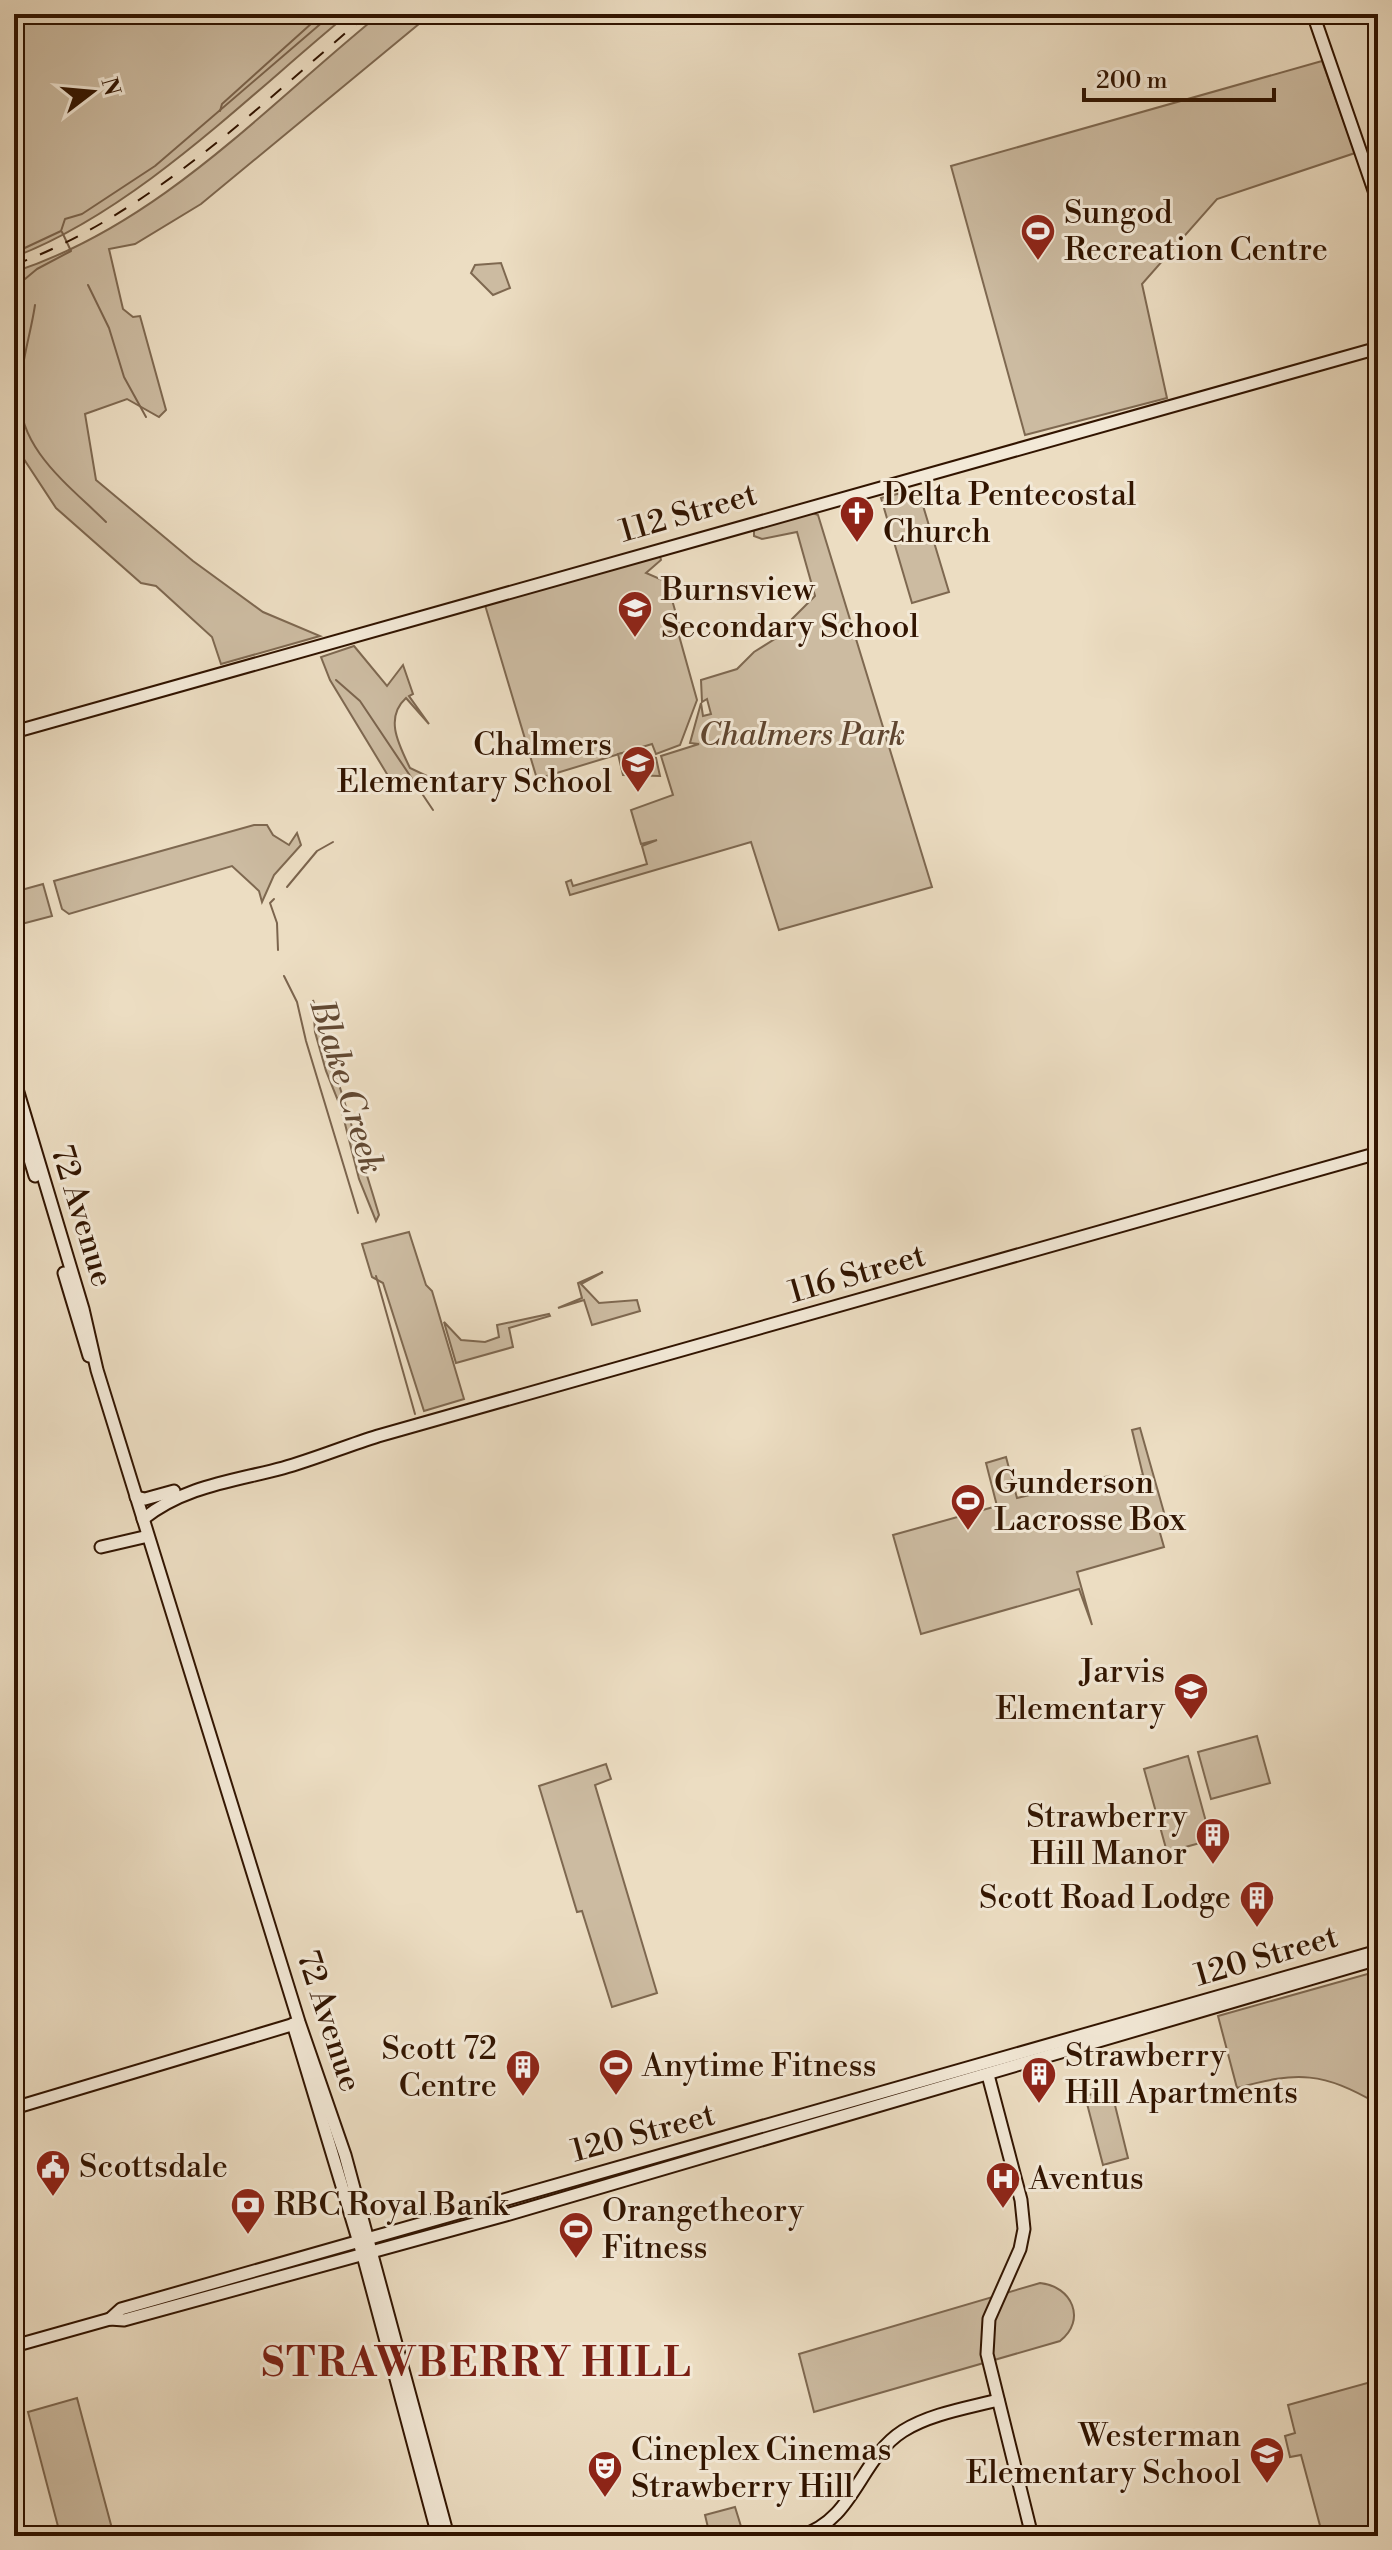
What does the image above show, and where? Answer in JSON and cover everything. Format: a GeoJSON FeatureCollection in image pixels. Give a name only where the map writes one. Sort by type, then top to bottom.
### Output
{"type":"FeatureCollection","features":[{"type":"Feature","properties":{"kind":"main road"},"geometry":{"type":"LineString","coordinates":[[1313,14],[1378,202]]}},
{"type":"Feature","properties":{"kind":"main road","name":"112 Street"},"geometry":{"type":"LineString","coordinates":[[14,732],[1378,348]]}},
{"type":"Feature","properties":{"kind":"main road","name":"72 Avenue"},"geometry":{"type":"LineString","coordinates":[[14,1079],[144,1528],[296,2024],[319,2112],[368,2252],[448,2536]]}},
{"type":"Feature","properties":{"kind":"main road","name":"72 Avenue"},"geometry":{"type":"LineString","coordinates":[[14,1107],[87,1352],[97,1370]]}},
{"type":"Feature","properties":{"kind":"main road","name":"116 Street"},"geometry":{"type":"LineString","coordinates":[[144,1528],[169,1499],[286,1459],[350,1445],[1378,1153]]}},
{"type":"Feature","properties":{"kind":"main road"},"geometry":{"type":"LineString","coordinates":[[136,1497],[145,1499],[187,1488],[204,1488]]}},
{"type":"Feature","properties":{"kind":"main road"},"geometry":{"type":"LineString","coordinates":[[101,1547],[144,1528]]}},
{"type":"Feature","properties":{"kind":"main road","name":"120 Street"},"geometry":{"type":"LineString","coordinates":[[14,2346],[110,2319],[124,2320],[785,2134],[788,2124],[829,2115],[877,2094],[1378,1951]]}},
{"type":"Feature","properties":{"kind":"main road","name":"120 Street"},"geometry":{"type":"LineString","coordinates":[[110,2319],[121,2309],[364,2239],[988,2075],[1378,1959]]}},
{"type":"Feature","properties":{"kind":"main road"},"geometry":{"type":"LineString","coordinates":[[14,2108],[296,2024]]}},
{"type":"Feature","properties":{"kind":"main road","name":"72 Avenue"},"geometry":{"type":"LineString","coordinates":[[296,2024],[345,2155],[364,2239]]}},
{"type":"Feature","properties":{"kind":"main road"},"geometry":{"type":"LineString","coordinates":[[988,2075],[1021,2200],[1024,2229],[1020,2249],[987,2328],[987,2354],[1032,2536]]}},
{"type":"Feature","properties":{"kind":"main road"},"geometry":{"type":"LineString","coordinates":[[319,2112],[328,2122],[337,2151],[345,2155]]}},
{"type":"Feature","properties":{"kind":"main road","name":"72 Avenue"},"geometry":{"type":"LineString","coordinates":[[368,2252],[438,2536]]}},
{"type":"Feature","properties":{"kind":"main road"},"geometry":{"type":"LineString","coordinates":[[800,2536],[827,2524],[856,2491],[877,2456],[901,2432],[998,2400]]}},
{"type":"Feature","properties":{"kind":"green space"},"geometry":{"type":"Polygon","coordinates":[[[14,14],[348,14],[147,181],[104,211],[14,257],[14,14]]]}},
{"type":"Feature","properties":{"kind":"green space"},"geometry":{"type":"Polygon","coordinates":[[[380,14],[431,14],[201,204],[135,244],[109,249],[123,309],[133,317],[140,316],[166,410],[159,417],[127,399],[85,414],[96,480],[193,561],[263,612],[320,636],[221,664],[212,637],[156,586],[141,583],[56,508],[14,444],[14,272],[67,251],[116,225],[163,194],[252,124],[380,14]]]}},
{"type":"Feature","properties":{"kind":"green space"},"geometry":{"type":"Polygon","coordinates":[[[1322,61],[1355,153],[1217,199],[1142,284],[1167,398],[1025,435],[951,166],[1322,61]]]}},
{"type":"Feature","properties":{"kind":"green space"},"geometry":{"type":"Polygon","coordinates":[[[501,263],[510,288],[493,295],[471,273],[475,265],[501,263]]]}},
{"type":"Feature","properties":{"kind":"green space"},"geometry":{"type":"Polygon","coordinates":[[[918,489],[949,592],[912,603],[881,498],[918,489]]]}},
{"type":"Feature","properties":{"kind":"green space","name":"Chalmers Park"},"geometry":{"type":"Polygon","coordinates":[[[813,513],[818,515],[932,887],[779,930],[751,842],[570,895],[566,882],[571,880],[573,886],[647,864],[642,846],[657,840],[641,844],[631,810],[673,795],[661,756],[699,744],[690,743],[701,703],[703,716],[711,714],[707,699],[702,702],[701,680],[737,669],[754,652],[781,635],[815,596],[797,532],[762,539],[754,536],[754,529],[813,513]]]}},
{"type":"Feature","properties":{"kind":"green space"},"geometry":{"type":"Polygon","coordinates":[[[660,556],[661,560],[646,573],[667,582],[680,628],[660,635],[678,632],[697,700],[680,745],[656,754],[652,744],[537,779],[485,605],[660,556]]]}},
{"type":"Feature","properties":{"kind":"green space"},"geometry":{"type":"Polygon","coordinates":[[[354,646],[387,686],[403,665],[413,694],[409,696],[429,724],[406,698],[396,714],[396,732],[410,768],[427,776],[388,787],[387,774],[330,680],[321,657],[354,646]]]}},
{"type":"Feature","properties":{"kind":"green space"},"geometry":{"type":"Polygon","coordinates":[[[640,749],[642,756],[656,758],[660,776],[623,775],[618,754],[640,749]]]}},
{"type":"Feature","properties":{"kind":"green space"},"geometry":{"type":"Polygon","coordinates":[[[254,825],[267,825],[273,835],[289,845],[297,833],[301,845],[274,875],[262,902],[259,891],[232,866],[69,914],[62,909],[54,881],[254,825]]]}},
{"type":"Feature","properties":{"kind":"green space"},"geometry":{"type":"Polygon","coordinates":[[[43,884],[52,916],[14,926],[14,892],[43,884]]]}},
{"type":"Feature","properties":{"kind":"green space"},"geometry":{"type":"Polygon","coordinates":[[[313,1000],[379,1215],[376,1221],[359,1179],[341,1108],[326,1071],[315,1032],[313,1000]]]}},
{"type":"Feature","properties":{"kind":"green space"},"geometry":{"type":"Polygon","coordinates":[[[409,1232],[426,1285],[432,1291],[464,1399],[424,1411],[383,1283],[372,1277],[362,1244],[409,1232]]]}},
{"type":"Feature","properties":{"kind":"green space"},"geometry":{"type":"Polygon","coordinates":[[[603,1272],[581,1284],[599,1303],[637,1300],[640,1311],[592,1325],[584,1300],[558,1308],[582,1298],[578,1283],[603,1272]]]}},
{"type":"Feature","properties":{"kind":"green space"},"geometry":{"type":"Polygon","coordinates":[[[549,1314],[509,1328],[513,1347],[456,1363],[444,1322],[461,1340],[485,1342],[499,1337],[497,1325],[549,1314]]]}},
{"type":"Feature","properties":{"kind":"green space"},"geometry":{"type":"Polygon","coordinates":[[[1140,1428],[1167,1523],[1158,1526],[1164,1547],[1077,1572],[1092,1625],[1079,1589],[921,1634],[893,1535],[997,1506],[986,1463],[1006,1457],[1017,1498],[1109,1476],[1112,1484],[1143,1475],[1132,1430],[1140,1428]]]}},
{"type":"Feature","properties":{"kind":"green space"},"geometry":{"type":"Polygon","coordinates":[[[1257,1736],[1270,1783],[1211,1799],[1198,1752],[1257,1736]]]}},
{"type":"Feature","properties":{"kind":"green space"},"geometry":{"type":"Polygon","coordinates":[[[1188,1756],[1211,1840],[1167,1852],[1144,1769],[1188,1756]]]}},
{"type":"Feature","properties":{"kind":"green space"},"geometry":{"type":"Polygon","coordinates":[[[606,1764],[611,1779],[595,1785],[657,1993],[612,2007],[582,1911],[577,1912],[539,1786],[606,1764]]]}},
{"type":"Feature","properties":{"kind":"green space"},"geometry":{"type":"Polygon","coordinates":[[[1378,1971],[1378,2104],[1341,2086],[1310,2078],[1277,2079],[1237,2088],[1218,2016],[1378,1971]]]}},
{"type":"Feature","properties":{"kind":"green space"},"geometry":{"type":"Polygon","coordinates":[[[1111,2089],[1128,2158],[1103,2165],[1085,2096],[1111,2089]]]}},
{"type":"Feature","properties":{"kind":"green space"},"geometry":{"type":"Polygon","coordinates":[[[1040,2283],[1060,2290],[1072,2305],[1073,2324],[1060,2341],[814,2412],[799,2354],[1040,2283]]]}},
{"type":"Feature","properties":{"kind":"green space"},"geometry":{"type":"Polygon","coordinates":[[[1378,2380],[1378,2536],[1341,2536],[1339,2528],[1322,2533],[1301,2455],[1290,2457],[1285,2436],[1295,2433],[1288,2405],[1378,2380]]]}},
{"type":"Feature","properties":{"kind":"green space"},"geometry":{"type":"Polygon","coordinates":[[[77,2398],[114,2536],[53,2536],[60,2534],[28,2412],[77,2398]]]}},
{"type":"Feature","properties":{"kind":"green space"},"geometry":{"type":"Polygon","coordinates":[[[735,2507],[744,2536],[710,2536],[705,2515],[735,2507]]]}},
{"type":"Feature","properties":{"kind":"waterway"},"geometry":{"type":"LineString","coordinates":[[220,111],[222,104],[322,14]]}},
{"type":"Feature","properties":{"kind":"waterway"},"geometry":{"type":"LineString","coordinates":[[14,253],[61,231],[65,219],[82,214],[155,166],[332,14]]}},
{"type":"Feature","properties":{"kind":"waterway","name":"Blake Creek"},"geometry":{"type":"LineString","coordinates":[[25,279],[71,251],[62,232]]}},
{"type":"Feature","properties":{"kind":"waterway"},"geometry":{"type":"LineString","coordinates":[[88,285],[109,328],[124,377],[146,417]]}},
{"type":"Feature","properties":{"kind":"waterway","name":"Blake Creek"},"geometry":{"type":"LineString","coordinates":[[35,305],[22,369],[21,412],[36,448],[48,464],[106,522]]}},
{"type":"Feature","properties":{"kind":"waterway","name":"Blake Creek"},"geometry":{"type":"LineString","coordinates":[[336,680],[360,701],[433,810]]}},
{"type":"Feature","properties":{"kind":"waterway","name":"Blake Creek"},"geometry":{"type":"LineString","coordinates":[[287,887],[317,851],[333,842]]}},
{"type":"Feature","properties":{"kind":"waterway","name":"Blake Creek"},"geometry":{"type":"LineString","coordinates":[[274,899],[270,903],[277,923],[278,950]]}},
{"type":"Feature","properties":{"kind":"waterway","name":"Blake Creek"},"geometry":{"type":"LineString","coordinates":[[284,976],[297,1002],[358,1213]]}},
{"type":"Feature","properties":{"kind":"waterway","name":"Blake Creek"},"geometry":{"type":"LineString","coordinates":[[376,1276],[415,1414]]}},
{"type":"Feature","properties":{"kind":"railway"},"geometry":{"type":"LineString","coordinates":[[14,265],[112,217],[157,187],[244,120],[368,14]]}},
{"type":"Feature","properties":{"kind":"place","name":"Sungod Recreation Centre"},"geometry":{"type":"Point","coordinates":[1038,262]}},
{"type":"Feature","properties":{"kind":"place","name":"Delta Pentecostal Church"},"geometry":{"type":"Point","coordinates":[857,544]}},
{"type":"Feature","properties":{"kind":"place","name":"Burnsview Secondary School"},"geometry":{"type":"Point","coordinates":[635,639]}},
{"type":"Feature","properties":{"kind":"place","name":"Chalmers Elementary School"},"geometry":{"type":"Point","coordinates":[638,794]}},
{"type":"Feature","properties":{"kind":"place","name":"Gunderson Lacrosse Box"},"geometry":{"type":"Point","coordinates":[968,1532]}},
{"type":"Feature","properties":{"kind":"place","name":"Jarvis Elementary"},"geometry":{"type":"Point","coordinates":[1191,1721]}},
{"type":"Feature","properties":{"kind":"place","name":"Strawberry Hill Manor"},"geometry":{"type":"Point","coordinates":[1213,1866]}},
{"type":"Feature","properties":{"kind":"place","name":"Scott Road Lodge"},"geometry":{"type":"Point","coordinates":[1257,1929]}},
{"type":"Feature","properties":{"kind":"place","name":"Anytime Fitness"},"geometry":{"type":"Point","coordinates":[616,2097]}},
{"type":"Feature","properties":{"kind":"place","name":"Scott 72 Centre"},"geometry":{"type":"Point","coordinates":[523,2098]}},
{"type":"Feature","properties":{"kind":"place","name":"Strawberry Hill Apartments"},"geometry":{"type":"Point","coordinates":[1039,2105]}},
{"type":"Feature","properties":{"kind":"place","name":"Scottsdale"},"geometry":{"type":"Point","coordinates":[53,2198]}},
{"type":"Feature","properties":{"kind":"place","name":"Aventus"},"geometry":{"type":"Point","coordinates":[1003,2210]}},
{"type":"Feature","properties":{"kind":"place","name":"RBC Royal Bank"},"geometry":{"type":"Point","coordinates":[248,2236]}},
{"type":"Feature","properties":{"kind":"place","name":"Orangetheory Fitness"},"geometry":{"type":"Point","coordinates":[576,2260]}},
{"type":"Feature","properties":{"kind":"place","name":"Westerman Elementary School"},"geometry":{"type":"Point","coordinates":[1267,2485]}},
{"type":"Feature","properties":{"kind":"place","name":"Cineplex Cinemas Strawberry Hill"},"geometry":{"type":"Point","coordinates":[605,2499]}},
{"type":"Feature","properties":{"kind":"district","name":"STRAWBERRY HILL"},"geometry":{"type":"Point","coordinates":[477,2364]}}]}
